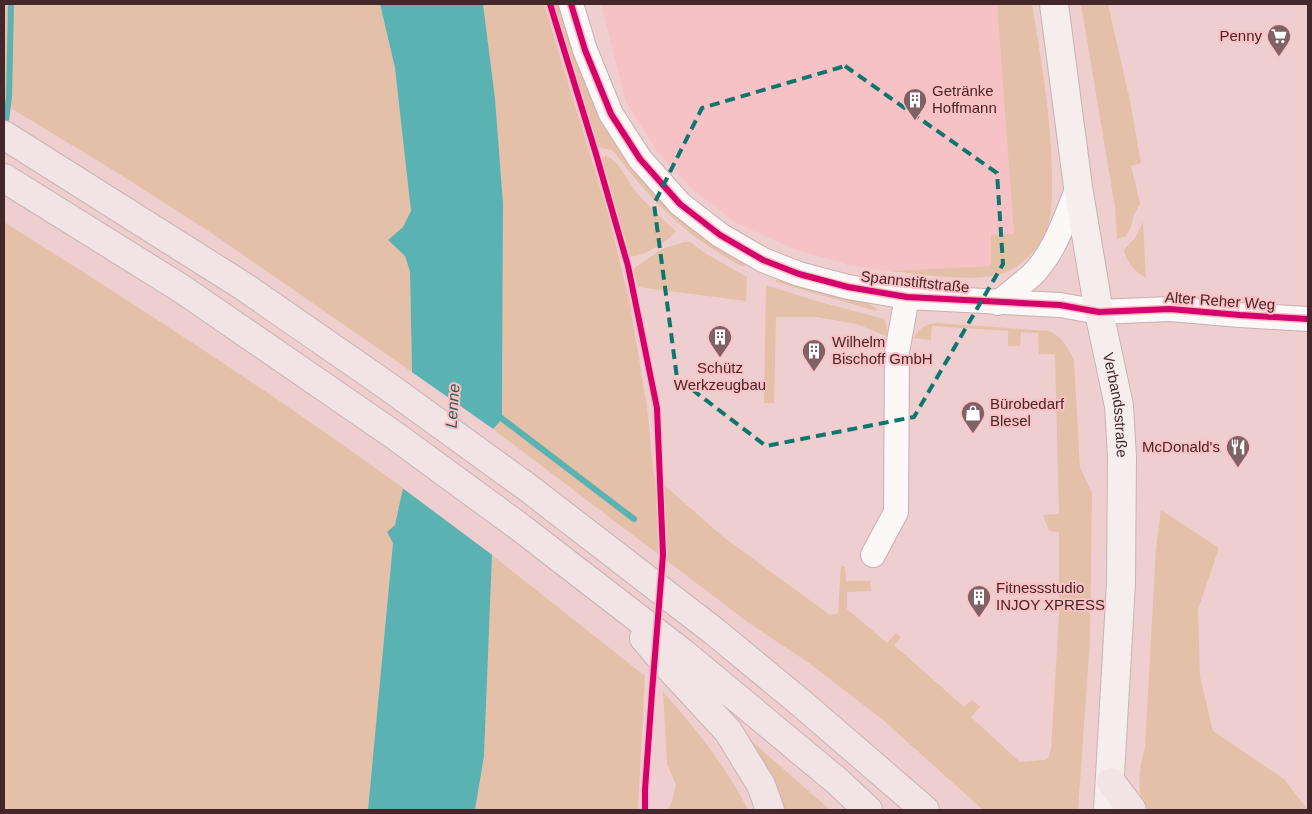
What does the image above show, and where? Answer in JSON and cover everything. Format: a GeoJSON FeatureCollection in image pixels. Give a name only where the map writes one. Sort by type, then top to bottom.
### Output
{"type":"FeatureCollection","features":[{"type":"Feature","properties":{"kind":"highway"},"geometry":{"type":"LineString","coordinates":[[4,135],[243,286],[370,374],[527,487],[715,632],[925,810]]}},
{"type":"Feature","properties":{"kind":"highway"},"geometry":{"type":"LineString","coordinates":[[4,178],[182,289],[269,348],[394,435],[610,596],[666,652],[728,731],[761,785],[770,810]]}},
{"type":"Feature","properties":{"kind":"highway"},"geometry":{"type":"LineString","coordinates":[[666,652],[683,653],[837,781],[868,810]]}},
{"type":"Feature","properties":{"kind":"highway"},"geometry":{"type":"LineString","coordinates":[[1111,782],[1132,810]]}},
{"type":"Feature","properties":{"kind":"main road","name":"Verbandsstraße"},"geometry":{"type":"LineString","coordinates":[[1054,4],[1078,187],[1119,406],[1122,458],[1120,583],[1111,782],[1108,810]]}},
{"type":"Feature","properties":{"kind":"street","name":"Spannstiftstraße"},"geometry":{"type":"LineString","coordinates":[[571,4],[585,50],[611,114],[640,159],[680,204],[720,235],[763,260],[799,274],[848,287],[907,297],[1060,305],[1100,312]]}},
{"type":"Feature","properties":{"kind":"street"},"geometry":{"type":"LineString","coordinates":[[998,303],[1032,275],[1045,258],[1060,230],[1078,187]]}},
{"type":"Feature","properties":{"kind":"street","name":"Spannstiftstraße"},"geometry":{"type":"LineString","coordinates":[[874,555],[896,512],[897,352],[907,297]]}},
{"type":"Feature","properties":{"kind":"street","name":"Alter Reher Weg"},"geometry":{"type":"LineString","coordinates":[[1100,312],[1170,309],[1308,319]]}},
{"type":"Feature","properties":{"kind":"highlighted area"},"geometry":{"type":"Polygon","coordinates":[[[845,66],[997,173],[1003,264],[914,417],[766,446],[677,378],[654,204],[702,108],[845,66]]]}},
{"type":"Feature","properties":{"kind":"shaded area"},"geometry":{"type":"Polygon","coordinates":[[[4,4],[380,4],[395,68],[412,211],[403,227],[388,240],[405,256],[410,272],[412,372],[210,232],[4,104],[4,4]]]}},
{"type":"Feature","properties":{"kind":"shaded area"},"geometry":{"type":"Polygon","coordinates":[[[483,4],[544,4],[608,213],[630,304],[647,407],[654,476],[722,536],[830,615],[838,614],[841,566],[845,567],[846,581],[870,581],[871,591],[847,592],[847,609],[887,643],[896,633],[901,637],[894,645],[964,707],[972,700],[980,707],[971,717],[1020,762],[1044,760],[1048,758],[1051,749],[1059,615],[1059,532],[1049,531],[1043,515],[1059,514],[1055,354],[1039,354],[1038,333],[1021,332],[1020,346],[1008,346],[1008,331],[932,326],[931,340],[914,338],[922,328],[935,323],[1049,331],[1058,336],[1064,343],[1074,360],[1080,467],[1092,493],[1090,640],[1078,810],[983,810],[883,720],[809,663],[749,623],[493,429],[502,418],[503,203],[495,98],[483,4]]]}},
{"type":"Feature","properties":{"kind":"shaded area"},"geometry":{"type":"Polygon","coordinates":[[[554,4],[561,4],[610,133],[631,166],[674,214],[707,240],[746,263],[743,267],[705,244],[672,218],[615,153],[598,147],[579,91],[554,4]]]}},
{"type":"Feature","properties":{"kind":"shaded area"},"geometry":{"type":"Polygon","coordinates":[[[601,4],[997,4],[1014,235],[992,266],[889,271],[846,264],[794,249],[738,224],[692,189],[657,151],[626,102],[601,4]]]}},
{"type":"Feature","properties":{"kind":"shaded area"},"geometry":{"type":"Polygon","coordinates":[[[997,4],[1032,4],[1050,130],[1052,202],[1047,230],[1040,243],[1025,260],[1012,269],[994,276],[964,278],[889,271],[991,266],[991,235],[1014,234],[997,4]]]}},
{"type":"Feature","properties":{"kind":"shaded area"},"geometry":{"type":"Polygon","coordinates":[[[1081,4],[1108,4],[1130,101],[1141,163],[1131,166],[1140,203],[1126,236],[1117,239],[1115,207],[1081,4]]]}},
{"type":"Feature","properties":{"kind":"shaded area"},"geometry":{"type":"Polygon","coordinates":[[[606,156],[615,162],[645,202],[676,231],[661,244],[641,255],[630,256],[628,253],[603,166],[602,158],[606,156]]]}},
{"type":"Feature","properties":{"kind":"shaded area"},"geometry":{"type":"Polygon","coordinates":[[[4,222],[206,352],[403,488],[395,525],[387,532],[393,543],[368,810],[4,810],[4,222]]]}},
{"type":"Feature","properties":{"kind":"shaded area"},"geometry":{"type":"Polygon","coordinates":[[[1143,222],[1146,278],[1132,267],[1124,250],[1135,238],[1143,222]]]}},
{"type":"Feature","properties":{"kind":"shaded area"},"geometry":{"type":"Polygon","coordinates":[[[690,242],[705,253],[747,277],[746,301],[638,287],[633,271],[636,267],[662,249],[690,242]]]}},
{"type":"Feature","properties":{"kind":"shaded area"},"geometry":{"type":"Polygon","coordinates":[[[777,277],[867,303],[878,309],[876,311],[776,282],[777,277]]]}},
{"type":"Feature","properties":{"kind":"shaded area"},"geometry":{"type":"Polygon","coordinates":[[[766,285],[816,301],[885,319],[888,337],[857,324],[816,317],[776,317],[774,403],[764,403],[766,285]]]}},
{"type":"Feature","properties":{"kind":"shaded area"},"geometry":{"type":"Polygon","coordinates":[[[1161,510],[1219,548],[1198,609],[1200,677],[1213,731],[1284,779],[1308,810],[1143,810],[1140,779],[1145,748],[1156,549],[1161,510]]]}},
{"type":"Feature","properties":{"kind":"shaded area"},"geometry":{"type":"Polygon","coordinates":[[[492,555],[645,676],[638,810],[475,810],[484,756],[492,555]]]}},
{"type":"Feature","properties":{"kind":"shaded area"},"geometry":{"type":"Polygon","coordinates":[[[663,692],[710,748],[748,810],[667,810],[671,804],[676,785],[667,764],[663,692]]]}},
{"type":"Feature","properties":{"kind":"shaded area"},"geometry":{"type":"Polygon","coordinates":[[[729,721],[830,810],[782,810],[729,721]]]}},
{"type":"Feature","properties":{"kind":"water","name":"Lenne"},"geometry":{"type":"Polygon","coordinates":[[[380,4],[483,4],[495,98],[503,203],[502,419],[493,429],[492,555],[484,756],[475,810],[368,810],[393,543],[387,532],[395,525],[403,488],[412,371],[410,272],[405,256],[388,240],[403,227],[411,211],[395,68],[380,4]]]}},
{"type":"Feature","properties":{"kind":"pier"},"geometry":{"type":"Polygon","coordinates":[[[409,370],[496,431],[495,557],[401,487],[409,370]]]}},
{"type":"Feature","properties":{"kind":"waterway"},"geometry":{"type":"LineString","coordinates":[[5,129],[9,97],[11,4]]}},
{"type":"Feature","properties":{"kind":"waterway"},"geometry":{"type":"LineString","coordinates":[[496,414],[634,519]]}},
{"type":"Feature","properties":{"kind":"cycle path"},"geometry":{"type":"LineString","coordinates":[[550,4],[628,266],[657,408],[663,555],[645,810]]}},
{"type":"Feature","properties":{"kind":"cycle path"},"geometry":{"type":"LineString","coordinates":[[571,4],[585,50],[611,114],[640,159],[680,204],[720,235],[763,260],[799,274],[848,287],[907,297],[1060,305],[1099,312],[1170,309],[1308,319]]}},
{"type":"Feature","properties":{"kind":"place","name":"Penny"},"geometry":{"type":"Point","coordinates":[1279,57]}},
{"type":"Feature","properties":{"kind":"place","name":"Getränke Hoffmann"},"geometry":{"type":"Point","coordinates":[915,121]}},
{"type":"Feature","properties":{"kind":"place","name":"Schütz Werkzeugbau"},"geometry":{"type":"Point","coordinates":[720,358]}},
{"type":"Feature","properties":{"kind":"place","name":"Wilhelm Bischoff GmbH"},"geometry":{"type":"Point","coordinates":[814,372]}},
{"type":"Feature","properties":{"kind":"place","name":"Bürobedarf Blesel"},"geometry":{"type":"Point","coordinates":[973,434]}},
{"type":"Feature","properties":{"kind":"place","name":"McDonald's"},"geometry":{"type":"Point","coordinates":[1238,468]}},
{"type":"Feature","properties":{"kind":"place","name":"Fitnessstudio INJOY XPRESS"},"geometry":{"type":"Point","coordinates":[979,618]}}]}
